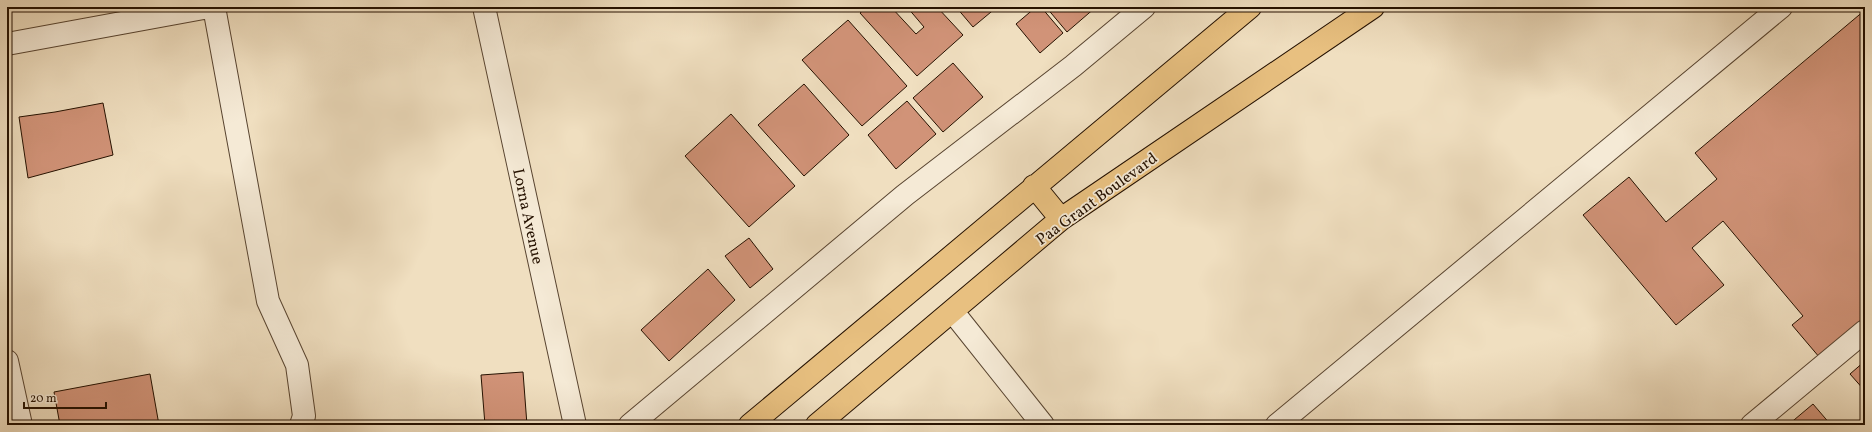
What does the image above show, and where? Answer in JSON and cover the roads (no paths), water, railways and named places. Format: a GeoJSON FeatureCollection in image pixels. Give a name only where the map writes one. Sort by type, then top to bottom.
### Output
{"type":"FeatureCollection","features":[{"type":"Feature","properties":{"kind":"main road"},"geometry":{"type":"LineString","coordinates":[[750,425],[1034,186],[1250,7]]}},
{"type":"Feature","properties":{"kind":"main road","name":"Paa Grant Boulevard"},"geometry":{"type":"LineString","coordinates":[[817,425],[1061,219],[1373,7]]}},
{"type":"Feature","properties":{"kind":"main road"},"geometry":{"type":"LineString","coordinates":[[1034,186],[1061,219]]}},
{"type":"Feature","properties":{"kind":"street"},"geometry":{"type":"LineString","coordinates":[[7,44],[209,7]]}},
{"type":"Feature","properties":{"kind":"street"},"geometry":{"type":"LineString","coordinates":[[214,7],[268,301],[297,365],[304,416],[301,425]]}},
{"type":"Feature","properties":{"kind":"street","name":"Lorna Avenue"},"geometry":{"type":"LineString","coordinates":[[484,7],[575,425]]}},
{"type":"Feature","properties":{"kind":"street"},"geometry":{"type":"LineString","coordinates":[[630,425],[905,195],[1073,66],[1144,7]]}},
{"type":"Feature","properties":{"kind":"street"},"geometry":{"type":"LineString","coordinates":[[1277,425],[1781,7]]}},
{"type":"Feature","properties":{"kind":"street"},"geometry":{"type":"LineString","coordinates":[[952,312],[1043,425]]}},
{"type":"Feature","properties":{"kind":"street"},"geometry":{"type":"LineString","coordinates":[[1752,425],[1865,331]]}},
{"type":"Feature","properties":{"kind":"street"},"geometry":{"type":"LineString","coordinates":[[7,361],[21,425]]}}]}
